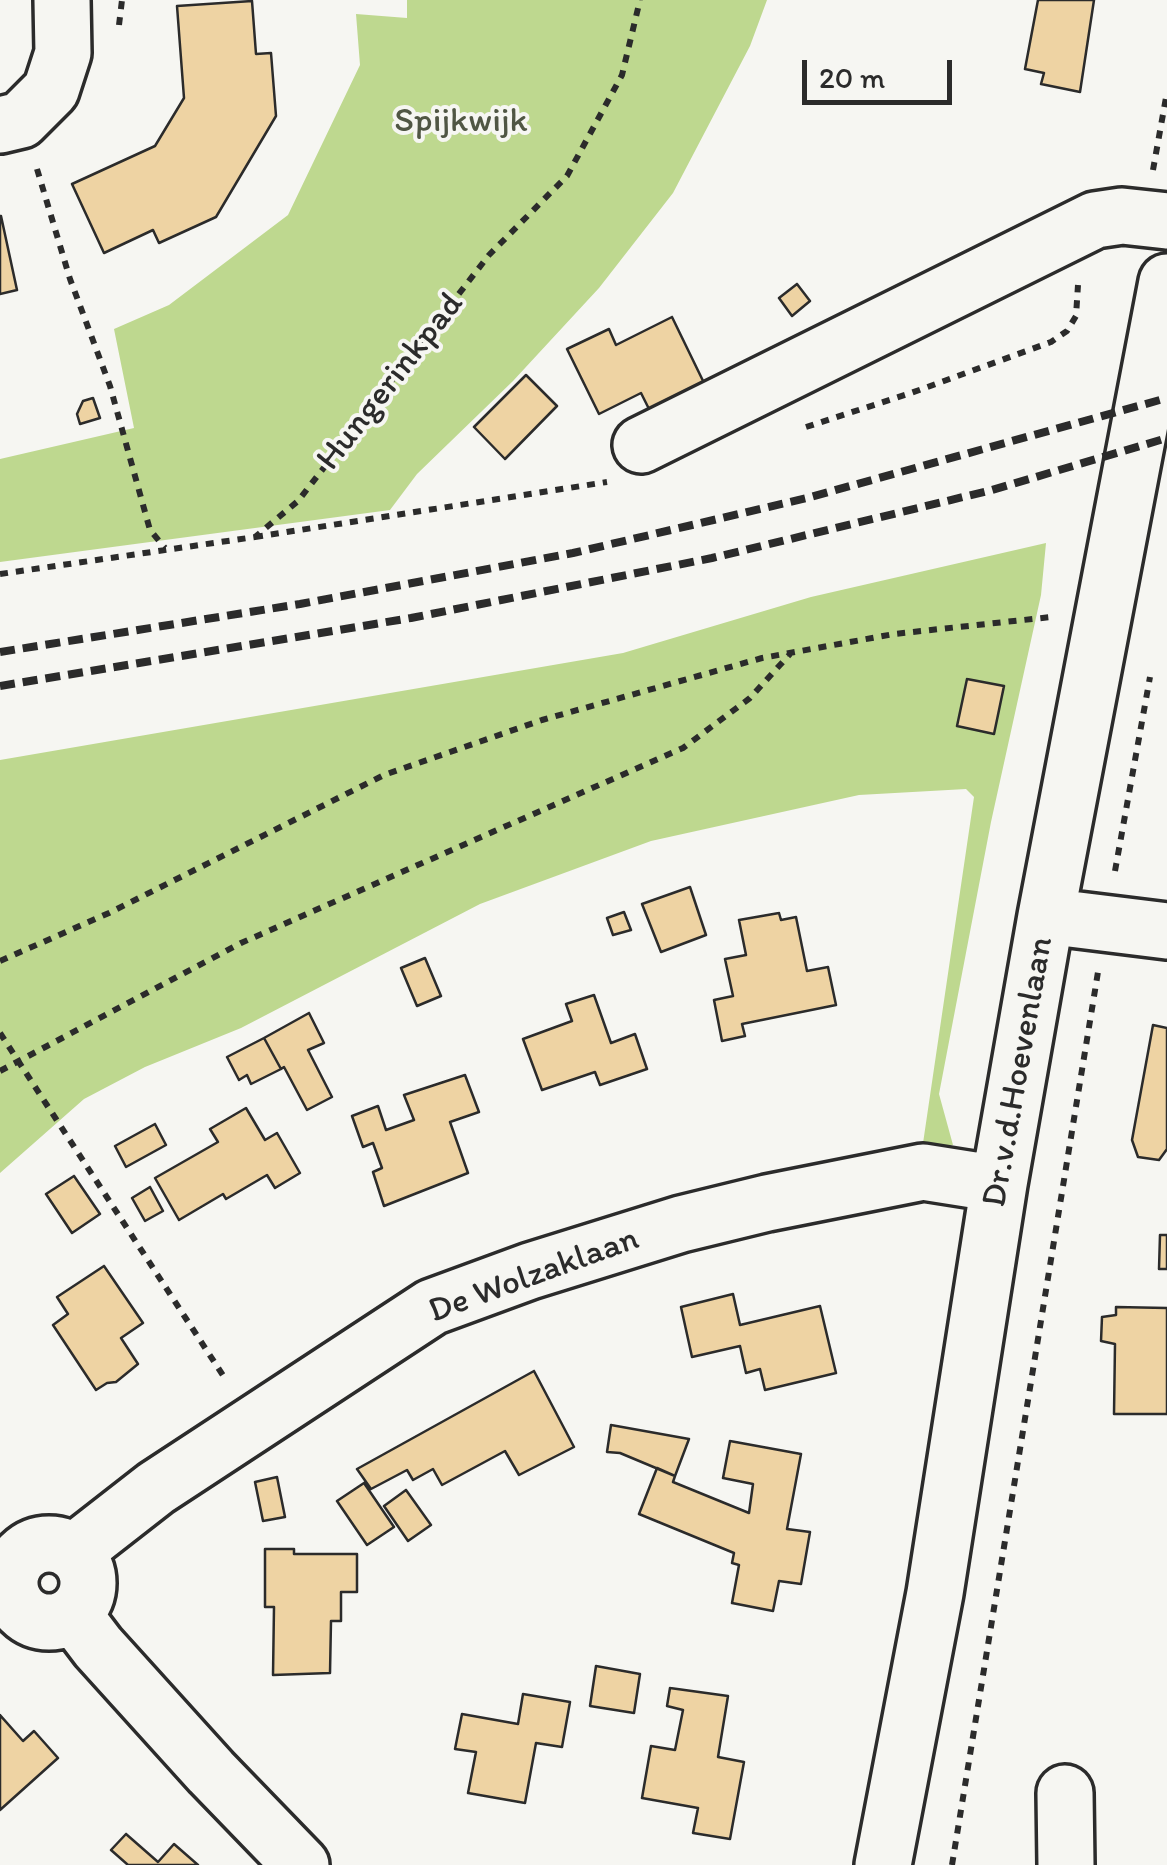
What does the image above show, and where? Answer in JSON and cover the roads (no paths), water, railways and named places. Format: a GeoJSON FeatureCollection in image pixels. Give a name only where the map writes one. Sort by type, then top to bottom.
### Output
{"type":"FeatureCollection","features":[{"type":"Feature","properties":{"kind":"street"},"geometry":{"type":"LineString","coordinates":[[10,122],[50,90],[64,53],[62,0]]}},
{"type":"Feature","properties":{"kind":"street"},"geometry":{"type":"LineString","coordinates":[[641,444],[1095,220],[1122,216],[1156,219]]}},
{"type":"Feature","properties":{"kind":"street","name":"Dr.v.d.Hoevenlaan"},"geometry":{"type":"LineString","coordinates":[[883,1865],[935,1593],[999,1184],[1046,916],[1167,282]]}},
{"type":"Feature","properties":{"kind":"street"},"geometry":{"type":"LineString","coordinates":[[1046,916],[1167,931]]}},
{"type":"Feature","properties":{"kind":"street","name":"De Wolzaklaan"},"geometry":{"type":"LineString","coordinates":[[301,1865],[98,1647],[73,1614],[48,1622],[30,1618],[17,1606],[10,1590],[11,1572],[19,1557],[34,1546],[51,1543],[74,1552],[156,1488],[432,1308],[548,1266],[750,1207],[923,1172],[999,1184]]}},
{"type":"Feature","properties":{"kind":"street"},"geometry":{"type":"LineString","coordinates":[[1066,1792],[1066,1865]]}},
{"type":"Feature","properties":{"kind":"railway"},"geometry":{"type":"LineString","coordinates":[[0,652],[300,604],[573,553],[807,498],[1167,398]]}},
{"type":"Feature","properties":{"kind":"railway"},"geometry":{"type":"LineString","coordinates":[[0,686],[411,618],[712,558],[992,490],[1167,438]]}},
{"type":"Feature","properties":{"kind":"park label","name":"Spijkwijk"},"geometry":{"type":"Point","coordinates":[461,122]}}]}
